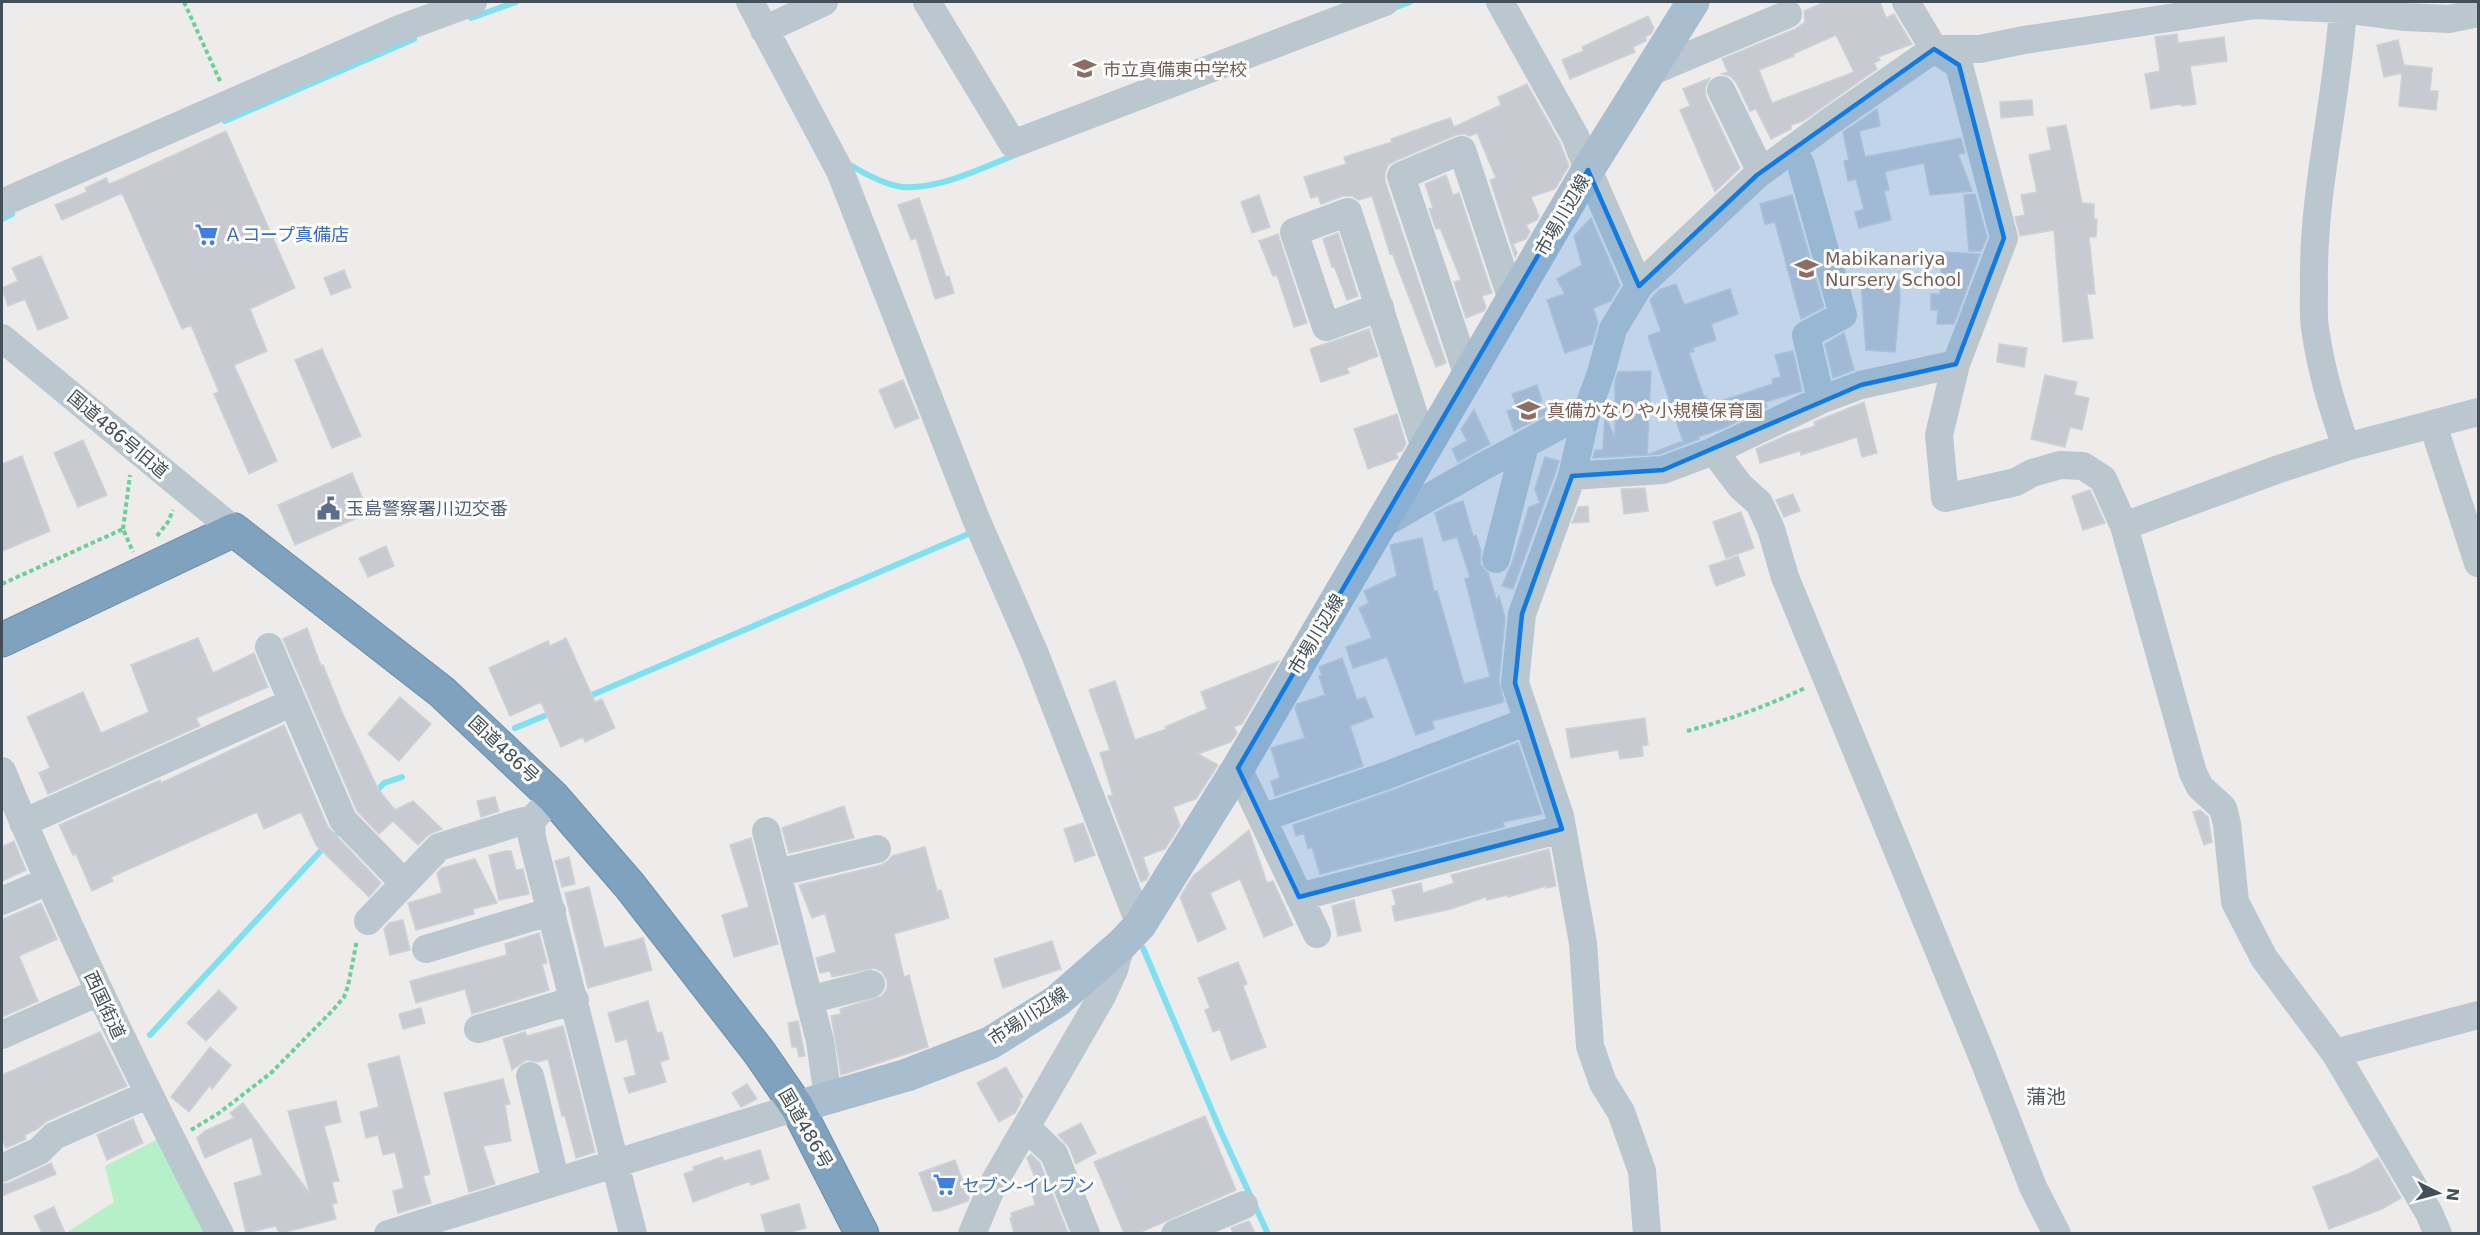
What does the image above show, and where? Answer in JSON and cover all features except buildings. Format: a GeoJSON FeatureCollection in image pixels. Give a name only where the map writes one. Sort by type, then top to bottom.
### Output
{"type":"FeatureCollection","features":[{"type":"Feature","properties":{"kind":"highway"},"geometry":{"type":"LineString","coordinates":[[2,640],[234,530]]}},
{"type":"Feature","properties":{"kind":"highway","name":"国道486号"},"geometry":{"type":"LineString","coordinates":[[234,530],[442,692],[553,797],[637,895],[759,1052],[796,1107],[862,1233]]}},
{"type":"Feature","properties":{"kind":"main road","name":"市場川辺線"},"geometry":{"type":"LineString","coordinates":[[796,1107],[907,1075],[990,1043],[1057,1001],[1131,935],[1238,768],[1588,170],[1693,2]]}},
{"type":"Feature","properties":{"kind":"street"},"geometry":{"type":"LineString","coordinates":[[2,203],[397,30],[473,2]]}},
{"type":"Feature","properties":{"kind":"street"},"geometry":{"type":"LineString","coordinates":[[750,2],[772,26],[840,171],[976,519],[1035,654],[1131,935],[1102,996],[993,1184],[972,1233]]}},
{"type":"Feature","properties":{"kind":"street"},"geometry":{"type":"LineString","coordinates":[[772,26],[825,2]]}},
{"type":"Feature","properties":{"kind":"street"},"geometry":{"type":"LineString","coordinates":[[927,2],[1013,144],[1385,2]]}},
{"type":"Feature","properties":{"kind":"street"},"geometry":{"type":"LineString","coordinates":[[1500,2],[1575,136],[1639,286]]}},
{"type":"Feature","properties":{"kind":"street"},"geometry":{"type":"LineString","coordinates":[[1906,2],[1934,50],[1959,65],[2004,238],[1956,364],[1940,435],[1945,498],[2016,482],[2032,473],[2060,465],[2083,466],[2103,479],[2124,526],[2193,773],[2200,787],[2223,808],[2227,824],[2235,902],[2264,957],[2335,1053],[2429,1213],[2438,1233]]}},
{"type":"Feature","properties":{"kind":"street"},"geometry":{"type":"LineString","coordinates":[[1647,1233],[1642,1171],[1621,1112],[1603,1083],[1590,1046],[1583,943],[1560,816],[1515,683],[1522,614],[1572,476],[1587,411],[1613,329],[1639,286],[1761,172],[1934,50],[1980,49],[2024,40],[2255,5],[2343,9],[2405,17],[2449,19],[2478,13]]}},
{"type":"Feature","properties":{"kind":"street"},"geometry":{"type":"LineString","coordinates":[[2343,9],[2341,43],[2318,194],[2313,264],[2315,326],[2325,386],[2346,447]]}},
{"type":"Feature","properties":{"kind":"street"},"geometry":{"type":"LineString","coordinates":[[1650,72],[1788,14]]}},
{"type":"Feature","properties":{"kind":"street"},"geometry":{"type":"LineString","coordinates":[[1721,90],[1761,172]]}},
{"type":"Feature","properties":{"kind":"street"},"geometry":{"type":"LineString","coordinates":[[1792,149],[1801,165],[1843,315],[1806,335],[1821,400]]}},
{"type":"Feature","properties":{"kind":"street"},"geometry":{"type":"LineString","coordinates":[[1468,376],[1401,176],[1462,150],[1512,300]]}},
{"type":"Feature","properties":{"kind":"street"},"geometry":{"type":"LineString","coordinates":[[1380,307],[1425,448]]}},
{"type":"Feature","properties":{"kind":"street","name":"国道486号旧道"},"geometry":{"type":"LineString","coordinates":[[2,338],[234,530]]}},
{"type":"Feature","properties":{"kind":"street"},"geometry":{"type":"LineString","coordinates":[[1572,476],[1663,470],[1714,451],[1821,400],[1862,386],[1956,364]]}},
{"type":"Feature","properties":{"kind":"street"},"geometry":{"type":"LineString","coordinates":[[1381,525],[1482,466],[1587,411]]}},
{"type":"Feature","properties":{"kind":"street"},"geometry":{"type":"LineString","coordinates":[[2124,526],[2346,447],[2478,412]]}},
{"type":"Feature","properties":{"kind":"street"},"geometry":{"type":"LineString","coordinates":[[2433,425],[2478,563]]}},
{"type":"Feature","properties":{"kind":"street"},"geometry":{"type":"LineString","coordinates":[[1496,559],[1525,445]]}},
{"type":"Feature","properties":{"kind":"street"},"geometry":{"type":"LineString","coordinates":[[1714,451],[1740,486],[1759,503],[1771,529],[1785,577],[1983,1058],[2033,1187],[2057,1233]]}},
{"type":"Feature","properties":{"kind":"street"},"geometry":{"type":"LineString","coordinates":[[268,647],[346,823],[404,883]]}},
{"type":"Feature","properties":{"kind":"street"},"geometry":{"type":"LineString","coordinates":[[23,823],[291,703]]}},
{"type":"Feature","properties":{"kind":"street"},"geometry":{"type":"LineString","coordinates":[[1262,818],[1385,776],[1528,721]]}},
{"type":"Feature","properties":{"kind":"street"},"geometry":{"type":"LineString","coordinates":[[1238,768],[1317,934]]}},
{"type":"Feature","properties":{"kind":"street","name":"西国街道"},"geometry":{"type":"LineString","coordinates":[[2,771],[48,881],[147,1095],[220,1233]]}},
{"type":"Feature","properties":{"kind":"street"},"geometry":{"type":"LineString","coordinates":[[553,797],[531,821],[532,838],[633,1233]]}},
{"type":"Feature","properties":{"kind":"street"},"geometry":{"type":"LineString","coordinates":[[368,921],[439,847],[523,821],[531,821]]}},
{"type":"Feature","properties":{"kind":"street"},"geometry":{"type":"LineString","coordinates":[[1299,897],[1562,829]]}},
{"type":"Feature","properties":{"kind":"street"},"geometry":{"type":"LineString","coordinates":[[766,831],[820,1041],[828,1098]]}},
{"type":"Feature","properties":{"kind":"street"},"geometry":{"type":"LineString","coordinates":[[777,873],[878,849]]}},
{"type":"Feature","properties":{"kind":"street"},"geometry":{"type":"LineString","coordinates":[[2,901],[48,881]]}},
{"type":"Feature","properties":{"kind":"street"},"geometry":{"type":"LineString","coordinates":[[426,949],[552,911]]}},
{"type":"Feature","properties":{"kind":"street"},"geometry":{"type":"LineString","coordinates":[[809,1000],[871,984]]}},
{"type":"Feature","properties":{"kind":"street"},"geometry":{"type":"LineString","coordinates":[[2,1035],[99,992]]}},
{"type":"Feature","properties":{"kind":"street"},"geometry":{"type":"LineString","coordinates":[[478,1029],[575,1000]]}},
{"type":"Feature","properties":{"kind":"street"},"geometry":{"type":"LineString","coordinates":[[2335,1053],[2478,1015]]}},
{"type":"Feature","properties":{"kind":"street"},"geometry":{"type":"LineString","coordinates":[[530,1076],[556,1182]]}},
{"type":"Feature","properties":{"kind":"street"},"geometry":{"type":"LineString","coordinates":[[2,1168],[39,1151],[54,1136],[147,1095]]}},
{"type":"Feature","properties":{"kind":"street"},"geometry":{"type":"LineString","coordinates":[[388,1233],[796,1107]]}},
{"type":"Feature","properties":{"kind":"street"},"geometry":{"type":"LineString","coordinates":[[1026,1127],[1054,1154],[1086,1233]]}},
{"type":"Feature","properties":{"kind":"street"},"geometry":{"type":"LineString","coordinates":[[1175,1233],[1244,1205]]}},
{"type":"Feature","properties":{"kind":"path"},"geometry":{"type":"LineString","coordinates":[[184,2],[230,103]]}},
{"type":"Feature","properties":{"kind":"path"},"geometry":{"type":"LineString","coordinates":[[138,474],[131,468],[123,529],[133,552],[142,546]]}},
{"type":"Feature","properties":{"kind":"path"},"geometry":{"type":"LineString","coordinates":[[151,540],[160,534],[174,509],[168,502]]}},
{"type":"Feature","properties":{"kind":"path"},"geometry":{"type":"LineString","coordinates":[[2,584],[123,529]]}},
{"type":"Feature","properties":{"kind":"path"},"geometry":{"type":"LineString","coordinates":[[1687,731],[1722,722],[1776,702],[1827,677]]}},
{"type":"Feature","properties":{"kind":"path"},"geometry":{"type":"LineString","coordinates":[[172,1142],[219,1113],[272,1073],[333,1010],[344,997],[360,930],[368,921]]}},
{"type":"Feature","properties":{"kind":"highlighted area"},"geometry":{"type":"Polygon","coordinates":[[[1934,49],[1959,65],[2004,238],[1956,364],[1861,385],[1663,470],[1572,476],[1522,614],[1515,683],[1562,829],[1299,897],[1238,768],[1588,170],[1639,286],[1757,175],[1934,49]]]}},
{"type":"Feature","properties":{"kind":"green space"},"geometry":{"type":"Polygon","coordinates":[[[160,1138],[211,1234],[64,1234],[114,1202],[105,1166],[160,1138]]]}},
{"type":"Feature","properties":{"kind":"waterway"},"geometry":{"type":"LineString","coordinates":[[471,18],[516,2]]}},
{"type":"Feature","properties":{"kind":"waterway"},"geometry":{"type":"LineString","coordinates":[[1391,9],[1410,2]]}},
{"type":"Feature","properties":{"kind":"waterway"},"geometry":{"type":"LineString","coordinates":[[225,121],[414,39]]}},
{"type":"Feature","properties":{"kind":"waterway"},"geometry":{"type":"LineString","coordinates":[[852,166],[890,184],[917,187],[960,177],[1015,155]]}},
{"type":"Feature","properties":{"kind":"waterway"},"geometry":{"type":"LineString","coordinates":[[2,219],[12,214]]}},
{"type":"Feature","properties":{"kind":"waterway"},"geometry":{"type":"LineString","coordinates":[[585,698],[973,532]]}},
{"type":"Feature","properties":{"kind":"waterway"},"geometry":{"type":"LineString","coordinates":[[515,728],[554,712]]}},
{"type":"Feature","properties":{"kind":"waterway"},"geometry":{"type":"LineString","coordinates":[[373,795],[384,783],[402,777]]}},
{"type":"Feature","properties":{"kind":"waterway"},"geometry":{"type":"LineString","coordinates":[[150,1035],[341,829]]}},
{"type":"Feature","properties":{"kind":"waterway"},"geometry":{"type":"LineString","coordinates":[[1143,948],[1221,1132],[1268,1234]]}},
{"type":"Feature","properties":{"kind":"place","name":"市立真備東中学校"},"geometry":{"type":"Point","coordinates":[1085,69]}},
{"type":"Feature","properties":{"kind":"place","name":"Ａコープ真備店"},"geometry":{"type":"Point","coordinates":[206,234]}},
{"type":"Feature","properties":{"kind":"place","name":"Mabikanariya Nursery School"},"geometry":{"type":"Point","coordinates":[1807,268]}},
{"type":"Feature","properties":{"kind":"place","name":"真備かなりや小規模保育園"},"geometry":{"type":"Point","coordinates":[1529,410]}},
{"type":"Feature","properties":{"kind":"place","name":"玉島警察署川辺交番"},"geometry":{"type":"Point","coordinates":[328,508]}},
{"type":"Feature","properties":{"kind":"place","name":"セブン-イレブン"},"geometry":{"type":"Point","coordinates":[944,1185]}},
{"type":"Feature","properties":{"kind":"district","name":"蒲池"},"geometry":{"type":"Point","coordinates":[2046,1097]}}]}
